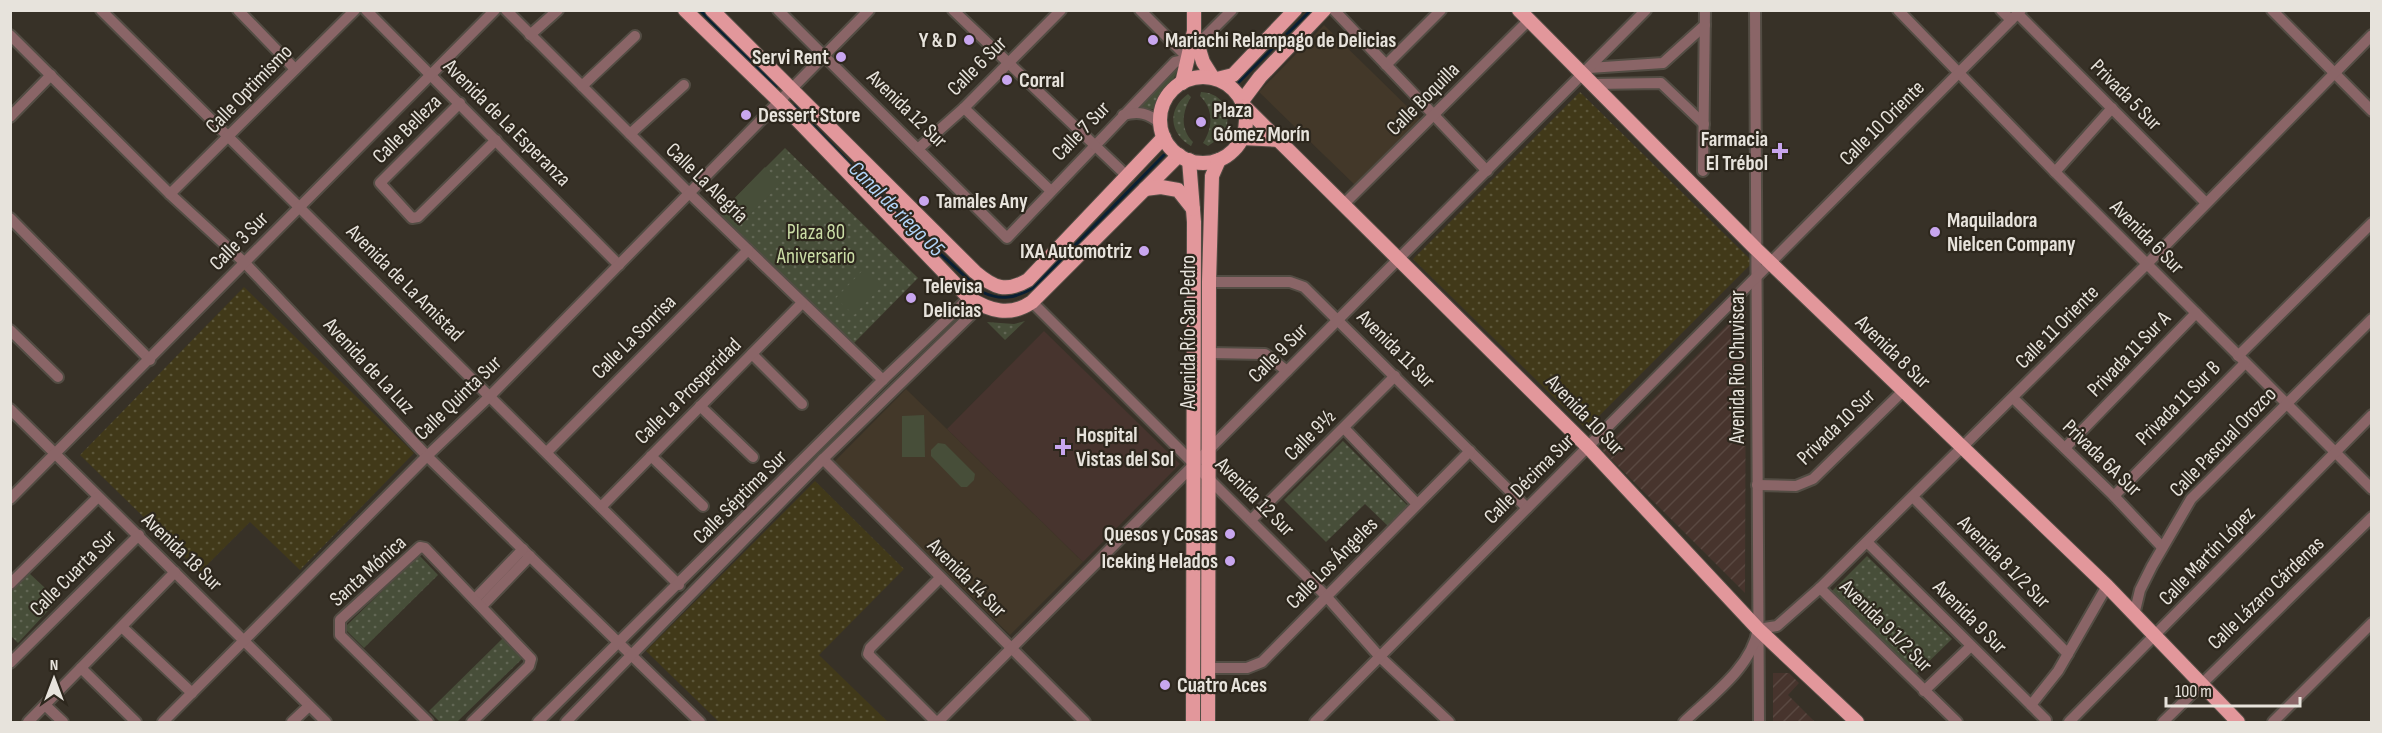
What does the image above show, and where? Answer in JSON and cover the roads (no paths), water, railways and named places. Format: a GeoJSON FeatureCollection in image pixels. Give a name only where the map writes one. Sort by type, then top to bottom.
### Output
{"type":"FeatureCollection","features":[{"type":"Feature","properties":{"kind":"main road"},"geometry":{"type":"LineString","coordinates":[[685,10],[780,102],[975,302],[1012,312],[1032,302],[1145,189],[1184,158]]}},
{"type":"Feature","properties":{"kind":"main road"},"geometry":{"type":"LineString","coordinates":[[712,10],[791,91],[991,286],[1017,287],[1028,280],[1164,137]]}},
{"type":"Feature","properties":{"kind":"main road"},"geometry":{"type":"LineString","coordinates":[[1194,10],[1196,38],[1206,69],[1215,79]]}},
{"type":"Feature","properties":{"kind":"main road"},"geometry":{"type":"LineString","coordinates":[[1215,79],[1233,75],[1295,10]]}},
{"type":"Feature","properties":{"kind":"main road"},"geometry":{"type":"LineString","coordinates":[[1243,103],[1260,77],[1324,10]]}},
{"type":"Feature","properties":{"kind":"main road","name":"Avenida 8 Sur"},"geometry":{"type":"LineString","coordinates":[[1524,15],[1588,76],[1756,249],[2107,586],[2238,723]]}},
{"type":"Feature","properties":{"kind":"main road"},"geometry":{"type":"LineString","coordinates":[[1182,83],[1196,38]]}},
{"type":"Feature","properties":{"kind":"main road"},"geometry":{"type":"LineString","coordinates":[[1202,77],[1215,79],[1227,84],[1243,103],[1246,117],[1242,138],[1229,154],[1219,160],[1199,162],[1184,158],[1164,137],[1160,123],[1165,100],[1182,83],[1202,77]]}},
{"type":"Feature","properties":{"kind":"main road","name":"Avenida 10 Sur"},"geometry":{"type":"LineString","coordinates":[[1243,103],[1588,447],[1758,629],[1857,723]]}},
{"type":"Feature","properties":{"kind":"main road"},"geometry":{"type":"LineString","coordinates":[[1242,138],[1280,140]]}},
{"type":"Feature","properties":{"kind":"main road","name":"Avenida Río San Pedro"},"geometry":{"type":"LineString","coordinates":[[1184,158],[1194,211],[1193,723]]}},
{"type":"Feature","properties":{"kind":"main road","name":"Avenida Río San Pedro"},"geometry":{"type":"LineString","coordinates":[[1208,723],[1209,282],[1212,176],[1219,160]]}},
{"type":"Feature","properties":{"kind":"main road"},"geometry":{"type":"LineString","coordinates":[[1145,189],[1161,187],[1178,190],[1194,211]]}},
{"type":"Feature","properties":{"kind":"street","name":"Avenida de La Amistad"},"geometry":{"type":"LineString","coordinates":[[101,10],[679,585]]}},
{"type":"Feature","properties":{"kind":"street"},"geometry":{"type":"LineString","coordinates":[[238,10],[295,69]]}},
{"type":"Feature","properties":{"kind":"street","name":"Calle Optimismo"},"geometry":{"type":"LineString","coordinates":[[170,194],[230,138],[355,10]]}},
{"type":"Feature","properties":{"kind":"street","name":"Avenida de La Esperanza"},"geometry":{"type":"LineString","coordinates":[[366,10],[618,264]]}},
{"type":"Feature","properties":{"kind":"street","name":"Calle 3 Sur"},"geometry":{"type":"LineString","coordinates":[[10,499],[495,10]]}},
{"type":"Feature","properties":{"kind":"street","name":"Calle La Alegría"},"geometry":{"type":"LineString","coordinates":[[506,10],[688,192],[883,380]]}},
{"type":"Feature","properties":{"kind":"street"},"geometry":{"type":"LineString","coordinates":[[531,35],[558,10]]}},
{"type":"Feature","properties":{"kind":"street","name":"Avenida 12 Sur"},"geometry":{"type":"LineString","coordinates":[[778,10],[1007,238]]}},
{"type":"Feature","properties":{"kind":"street","name":"Calle Quinta Sur"},"geometry":{"type":"LineString","coordinates":[[163,723],[427,456],[490,396],[869,10]]}},
{"type":"Feature","properties":{"kind":"street"},"geometry":{"type":"LineString","coordinates":[[952,10],[1128,177]]}},
{"type":"Feature","properties":{"kind":"street","name":"Calle 6 Sur"},"geometry":{"type":"LineString","coordinates":[[919,148],[964,108],[1061,10]]}},
{"type":"Feature","properties":{"kind":"street"},"geometry":{"type":"LineString","coordinates":[[1140,10],[1189,59]]}},
{"type":"Feature","properties":{"kind":"street"},"geometry":{"type":"LineString","coordinates":[[1196,38],[1232,10]]}},
{"type":"Feature","properties":{"kind":"street"},"geometry":{"type":"LineString","coordinates":[[1334,10],[1487,171]]}},
{"type":"Feature","properties":{"kind":"street"},"geometry":{"type":"LineString","coordinates":[[1386,65],[1441,10]]}},
{"type":"Feature","properties":{"kind":"street","name":"Calle 9 Sur"},"geometry":{"type":"LineString","coordinates":[[937,723],[1487,171],[1588,76],[1646,10]]}},
{"type":"Feature","properties":{"kind":"street"},"geometry":{"type":"LineString","coordinates":[[1704,171],[1705,10]]}},
{"type":"Feature","properties":{"kind":"street","name":"Avenida Río Chuviscar"},"geometry":{"type":"LineString","coordinates":[[1755,10],[1759,723]]}},
{"type":"Feature","properties":{"kind":"street","name":"Avenida 6 Sur"},"geometry":{"type":"LineString","coordinates":[[1898,10],[2055,172],[2372,489]]}},
{"type":"Feature","properties":{"kind":"street","name":"Privada 5 Sur"},"geometry":{"type":"LineString","coordinates":[[2001,10],[2017,15],[2206,203]]}},
{"type":"Feature","properties":{"kind":"street"},"geometry":{"type":"LineString","coordinates":[[2272,10],[2372,111]]}},
{"type":"Feature","properties":{"kind":"street","name":"Calle Boquilla"},"geometry":{"type":"LineString","coordinates":[[1344,204],[1435,116],[1524,15]]}},
{"type":"Feature","properties":{"kind":"street","name":"Calle 10 Oriente"},"geometry":{"type":"LineString","coordinates":[[1771,262],[2017,15]]}},
{"type":"Feature","properties":{"kind":"street"},"geometry":{"type":"LineString","coordinates":[[1588,76],[1663,63],[1705,25]]}},
{"type":"Feature","properties":{"kind":"street","name":"Avenida de La Luz"},"geometry":{"type":"LineString","coordinates":[[10,35],[170,194],[245,263],[427,456],[700,723]]}},
{"type":"Feature","properties":{"kind":"street"},"geometry":{"type":"LineString","coordinates":[[582,86],[635,36]]}},
{"type":"Feature","properties":{"kind":"street","name":"Calle 11 Oriente"},"geometry":{"type":"LineString","coordinates":[[1758,629],[1777,626],[1820,588],[2147,264],[2372,36]]}},
{"type":"Feature","properties":{"kind":"street","name":"Calle 7 Sur"},"geometry":{"type":"LineString","coordinates":[[1007,238],[1175,62],[1189,59]]}},
{"type":"Feature","properties":{"kind":"street"},"geometry":{"type":"LineString","coordinates":[[10,117],[51,75]]}},
{"type":"Feature","properties":{"kind":"street"},"geometry":{"type":"LineString","coordinates":[[1588,76],[1661,83],[1704,124]]}},
{"type":"Feature","properties":{"kind":"street"},"geometry":{"type":"LineString","coordinates":[[630,134],[684,85]]}},
{"type":"Feature","properties":{"kind":"street","name":"Calle Belleza"},"geometry":{"type":"LineString","coordinates":[[460,103],[381,182],[381,187],[412,218],[418,217],[496,140]]}},
{"type":"Feature","properties":{"kind":"street"},"geometry":{"type":"LineString","coordinates":[[964,108],[1051,191]]}},
{"type":"Feature","properties":{"kind":"street"},"geometry":{"type":"LineString","coordinates":[[2055,172],[2112,108]]}},
{"type":"Feature","properties":{"kind":"street"},"geometry":{"type":"LineString","coordinates":[[1123,116],[1140,112],[1152,116],[1160,123]]}},
{"type":"Feature","properties":{"kind":"street"},"geometry":{"type":"LineString","coordinates":[[10,218],[150,360]]}},
{"type":"Feature","properties":{"kind":"street","name":"Privada 11 Sur B"},"geometry":{"type":"LineString","coordinates":[[2114,496],[2372,223]]}},
{"type":"Feature","properties":{"kind":"street","name":"Calle La Sonrisa"},"geometry":{"type":"LineString","coordinates":[[547,452],[748,250]]}},
{"type":"Feature","properties":{"kind":"street","name":"Calle Décima Sur"},"geometry":{"type":"LineString","coordinates":[[1315,723],[1771,262]]}},
{"type":"Feature","properties":{"kind":"street","name":"Avenida 11 Sur"},"geometry":{"type":"LineString","coordinates":[[1209,282],[1295,283],[1304,287],[1339,319],[1527,508]]}},
{"type":"Feature","properties":{"kind":"street","name":"Calle Séptima Sur"},"geometry":{"type":"LineString","coordinates":[[538,723],[883,380],[975,302]]}},
{"type":"Feature","properties":{"kind":"street","name":"Calle Séptima Sur"},"geometry":{"type":"LineString","coordinates":[[566,723],[975,302]]}},
{"type":"Feature","properties":{"kind":"street","name":"Avenida 12 Sur"},"geometry":{"type":"LineString","coordinates":[[1032,302],[1326,596],[1380,657],[1449,723]]}},
{"type":"Feature","properties":{"kind":"street","name":"Calle La Prosperidad"},"geometry":{"type":"LineString","coordinates":[[601,507],[802,303]]}},
{"type":"Feature","properties":{"kind":"street","name":"Privada 11 Sur A"},"geometry":{"type":"LineString","coordinates":[[2065,448],[2196,313]]}},
{"type":"Feature","properties":{"kind":"street","name":"Calle Pascual Orozco"},"geometry":{"type":"LineString","coordinates":[[2134,615],[2140,590],[2162,547],[2191,499],[2372,319]]}},
{"type":"Feature","properties":{"kind":"street"},"geometry":{"type":"LineString","coordinates":[[10,330],[58,377]]}},
{"type":"Feature","properties":{"kind":"street"},"geometry":{"type":"LineString","coordinates":[[1209,353],[1265,354],[1287,371]]}},
{"type":"Feature","properties":{"kind":"street"},"geometry":{"type":"LineString","coordinates":[[752,354],[802,404]]}},
{"type":"Feature","properties":{"kind":"street","name":"Calle 9½"},"geometry":{"type":"LineString","coordinates":[[1251,520],[1395,376]]}},
{"type":"Feature","properties":{"kind":"street","name":"Privada 10 Sur"},"geometry":{"type":"LineString","coordinates":[[1757,485],[1796,486],[1813,479],[1903,390]]}},
{"type":"Feature","properties":{"kind":"street","name":"Privada 6A Sur"},"geometry":{"type":"LineString","coordinates":[[2013,398],[2114,496],[2162,547]]}},
{"type":"Feature","properties":{"kind":"street"},"geometry":{"type":"LineString","coordinates":[[700,406],[753,457]]}},
{"type":"Feature","properties":{"kind":"street","name":"Avenida 18 Sur"},"geometry":{"type":"LineString","coordinates":[[10,410],[139,535],[326,723]]}},
{"type":"Feature","properties":{"kind":"street","name":"Calle Martín López"},"geometry":{"type":"LineString","coordinates":[[2069,723],[2372,415]]}},
{"type":"Feature","properties":{"kind":"street"},"geometry":{"type":"LineString","coordinates":[[1344,428],[1417,504]]}},
{"type":"Feature","properties":{"kind":"street","name":"Calle Los Ángeles"},"geometry":{"type":"LineString","coordinates":[[1208,668],[1258,665],[1470,451]]}},
{"type":"Feature","properties":{"kind":"street"},"geometry":{"type":"LineString","coordinates":[[651,456],[703,506]]}},
{"type":"Feature","properties":{"kind":"street","name":"Avenida 14 Sur"},"geometry":{"type":"LineString","coordinates":[[823,459],[939,579],[1085,723]]}},
{"type":"Feature","properties":{"kind":"street"},"geometry":{"type":"LineString","coordinates":[[10,584],[98,497]]}},
{"type":"Feature","properties":{"kind":"street","name":"Avenida 8 1/2 Sur"},"geometry":{"type":"LineString","coordinates":[[1912,497],[2067,654]]}},
{"type":"Feature","properties":{"kind":"street","name":"Calle Lázaro Cárdenas"},"geometry":{"type":"LineString","coordinates":[[2163,723],[2200,684],[2372,517]]}},
{"type":"Feature","properties":{"kind":"street","name":"Calle Cuarta Sur"},"geometry":{"type":"LineString","coordinates":[[10,663],[139,535]]}},
{"type":"Feature","properties":{"kind":"street","name":"Avenida 9 Sur"},"geometry":{"type":"LineString","coordinates":[[1867,542],[2046,720]]}},
{"type":"Feature","properties":{"kind":"street","name":"Santa Mónica"},"geometry":{"type":"LineString","coordinates":[[428,723],[340,635],[340,620],[420,547],[426,548],[529,655],[531,663],[472,723]]}},
{"type":"Feature","properties":{"kind":"street"},"geometry":{"type":"LineString","coordinates":[[478,603],[527,552]]}},
{"type":"Feature","properties":{"kind":"street"},"geometry":{"type":"LineString","coordinates":[[28,723],[175,572]]}},
{"type":"Feature","properties":{"kind":"street"},"geometry":{"type":"LineString","coordinates":[[937,723],[868,654],[870,648],[939,579]]}},
{"type":"Feature","properties":{"kind":"street"},"geometry":{"type":"LineString","coordinates":[[2031,705],[2053,680],[2107,586]]}},
{"type":"Feature","properties":{"kind":"street","name":"Avenida 9 1/2 Sur"},"geometry":{"type":"LineString","coordinates":[[1820,588],[1957,723]]}},
{"type":"Feature","properties":{"kind":"street"},"geometry":{"type":"LineString","coordinates":[[2273,723],[2372,623]]}},
{"type":"Feature","properties":{"kind":"street"},"geometry":{"type":"LineString","coordinates":[[122,627],[192,693]]}},
{"type":"Feature","properties":{"kind":"street"},"geometry":{"type":"LineString","coordinates":[[1684,723],[1747,657],[1756,645],[1758,629]]}},
{"type":"Feature","properties":{"kind":"street"},"geometry":{"type":"LineString","coordinates":[[1924,691],[1971,646]]}},
{"type":"Feature","properties":{"kind":"street"},"geometry":{"type":"LineString","coordinates":[[81,668],[136,723]]}},
{"type":"Feature","properties":{"kind":"street"},"geometry":{"type":"LineString","coordinates":[[45,705],[63,723]]}},
{"type":"Feature","properties":{"kind":"street"},"geometry":{"type":"LineString","coordinates":[[292,723],[309,706]]}},
{"type":"Feature","properties":{"kind":"waterway"},"geometry":{"type":"LineString","coordinates":[[700,10],[776,87]]}},
{"type":"Feature","properties":{"kind":"waterway","name":"Canal de riego 05"},"geometry":{"type":"LineString","coordinates":[[1239,82],[1311,10]]}},
{"type":"Feature","properties":{"kind":"waterway","name":"Canal de riego 05"},"geometry":{"type":"LineString","coordinates":[[794,106],[908,224],[982,292],[995,297],[1014,296],[1033,288],[1164,155]]}},
{"type":"Feature","properties":{"kind":"place","name":"Y & D"},"geometry":{"type":"Point","coordinates":[969,40]}},
{"type":"Feature","properties":{"kind":"place","name":"Mariachi Relampago de Delicias"},"geometry":{"type":"Point","coordinates":[1153,40]}},
{"type":"Feature","properties":{"kind":"place","name":"Servi Rent"},"geometry":{"type":"Point","coordinates":[841,57]}},
{"type":"Feature","properties":{"kind":"place","name":"Corral"},"geometry":{"type":"Point","coordinates":[1007,80]}},
{"type":"Feature","properties":{"kind":"place","name":"Dessert Store"},"geometry":{"type":"Point","coordinates":[746,115]}},
{"type":"Feature","properties":{"kind":"place","name":"Plaza Gómez Morín"},"geometry":{"type":"Point","coordinates":[1201,122]}},
{"type":"Feature","properties":{"kind":"place","name":"Farmacia El Trébol"},"geometry":{"type":"Point","coordinates":[1780,151]}},
{"type":"Feature","properties":{"kind":"place","name":"Tamales Any"},"geometry":{"type":"Point","coordinates":[924,201]}},
{"type":"Feature","properties":{"kind":"place","name":"Maquiladora Nielcen Company"},"geometry":{"type":"Point","coordinates":[1935,232]}},
{"type":"Feature","properties":{"kind":"place","name":"IXA Automotriz"},"geometry":{"type":"Point","coordinates":[1144,251]}},
{"type":"Feature","properties":{"kind":"place","name":"Televisa Delicias"},"geometry":{"type":"Point","coordinates":[911,298]}},
{"type":"Feature","properties":{"kind":"place","name":"Hospital Vistas del Sol"},"geometry":{"type":"Point","coordinates":[1063,447]}},
{"type":"Feature","properties":{"kind":"place","name":"Quesos y Cosas"},"geometry":{"type":"Point","coordinates":[1230,534]}},
{"type":"Feature","properties":{"kind":"place","name":"Iceking Helados"},"geometry":{"type":"Point","coordinates":[1230,561]}},
{"type":"Feature","properties":{"kind":"place","name":"Cuatro Aces"},"geometry":{"type":"Point","coordinates":[1165,685]}},
{"type":"Feature","properties":{"kind":"park label","name":"Plaza 80 Aniversario"},"geometry":{"type":"Point","coordinates":[816,244]}}]}
